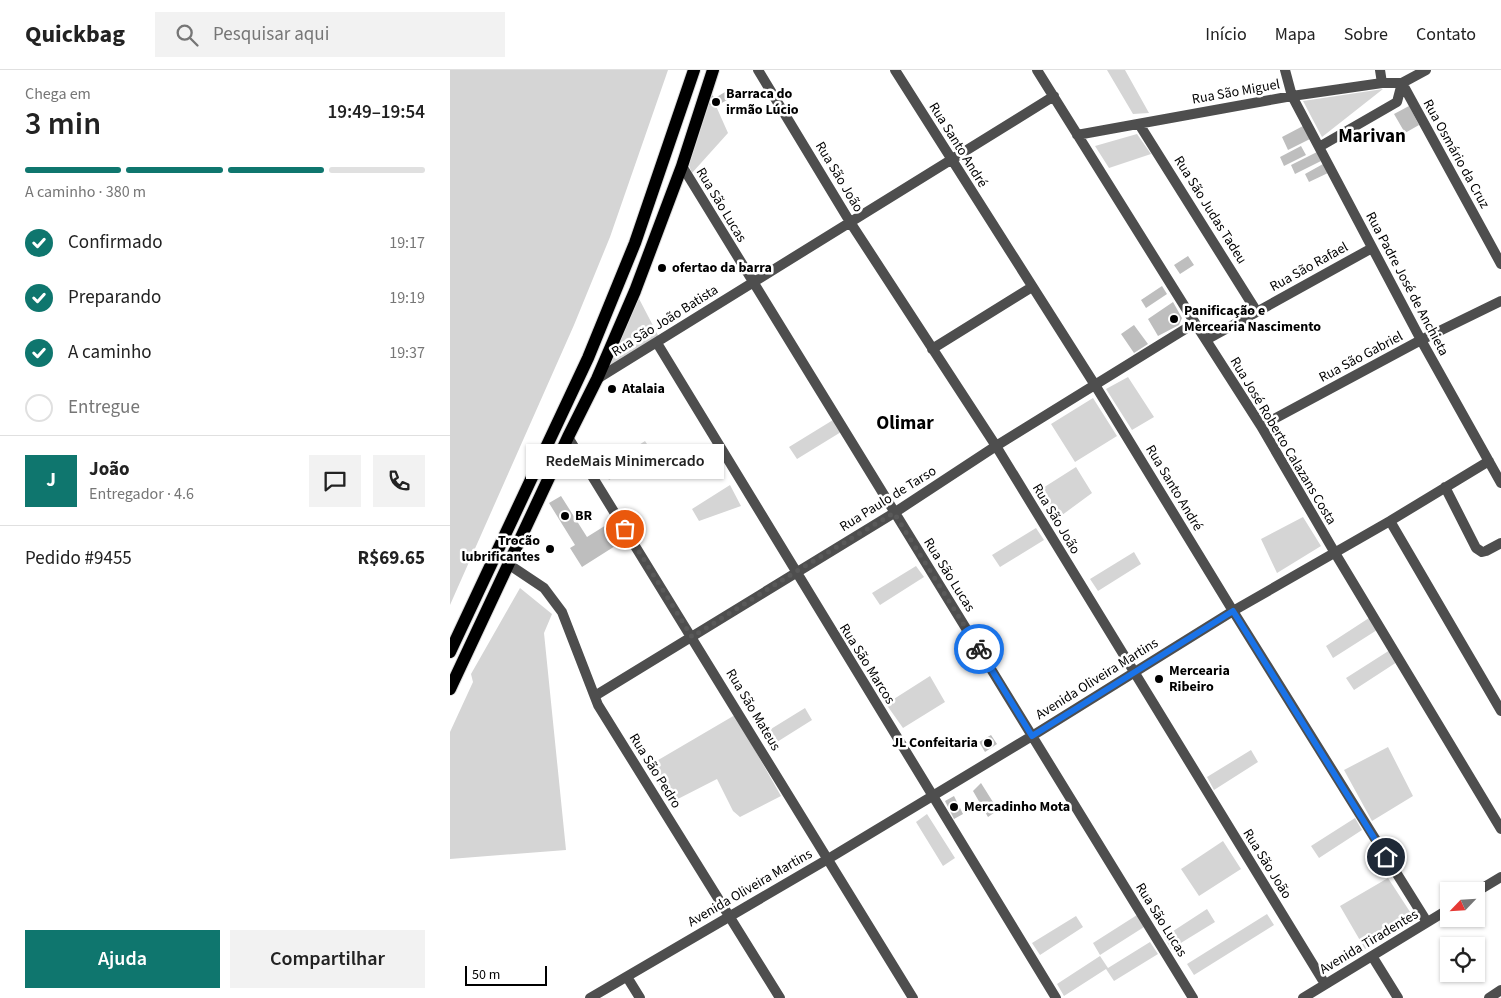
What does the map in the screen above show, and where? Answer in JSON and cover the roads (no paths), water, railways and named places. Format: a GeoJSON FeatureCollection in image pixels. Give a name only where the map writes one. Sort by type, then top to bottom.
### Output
{"type":"FeatureCollection","features":[{"type":"Feature","properties":{"kind":"main road"},"geometry":{"type":"LineString","coordinates":[[450,652],[588,358],[635,243],[694,70]]}},
{"type":"Feature","properties":{"kind":"main road"},"geometry":{"type":"LineString","coordinates":[[450,689],[597,379],[635,291],[682,166],[713,70]]}},
{"type":"Feature","properties":{"kind":"street","name":"Rua São João"},"geometry":{"type":"LineString","coordinates":[[758,70],[850,222],[996,446],[1325,984]]}},
{"type":"Feature","properties":{"kind":"street","name":"Rua Santo André"},"geometry":{"type":"LineString","coordinates":[[895,70],[950,160],[1095,385],[1427,922]]}},
{"type":"Feature","properties":{"kind":"street","name":"Rua José Roberto Calazans Costa"},"geometry":{"type":"LineString","coordinates":[[1037,70],[1261,426],[1501,829]]}},
{"type":"Feature","properties":{"kind":"street","name":"Rua Padre José de Anchieta"},"geometry":{"type":"LineString","coordinates":[[1284,70],[1292,96],[1372,248],[1501,483]]}},
{"type":"Feature","properties":{"kind":"street"},"geometry":{"type":"LineString","coordinates":[[1380,70],[1382,83]]}},
{"type":"Feature","properties":{"kind":"street"},"geometry":{"type":"LineString","coordinates":[[1319,147],[1397,102],[1402,83],[1426,70]]}},
{"type":"Feature","properties":{"kind":"street","name":"Rua São Miguel"},"geometry":{"type":"LineString","coordinates":[[1077,135],[1292,96],[1382,83],[1402,83]]}},
{"type":"Feature","properties":{"kind":"street","name":"Rua Osmário da Cruz"},"geometry":{"type":"LineString","coordinates":[[1402,83],[1500,257]]}},
{"type":"Feature","properties":{"kind":"street","name":"Rua São João Batista"},"geometry":{"type":"LineString","coordinates":[[597,379],[1054,96]]}},
{"type":"Feature","properties":{"kind":"street","name":"Rua São Judas Tadeu"},"geometry":{"type":"LineString","coordinates":[[1140,124],[1257,312]]}},
{"type":"Feature","properties":{"kind":"street","name":"Rua São Lucas"},"geometry":{"type":"LineString","coordinates":[[682,166],[1193,998]]}},
{"type":"Feature","properties":{"kind":"street","name":"Rua São Rafael"},"geometry":{"type":"LineString","coordinates":[[1206,340],[1372,248]]}},
{"type":"Feature","properties":{"kind":"street"},"geometry":{"type":"LineString","coordinates":[[932,348],[1032,287]]}},
{"type":"Feature","properties":{"kind":"street","name":"Rua São Gabriel"},"geometry":{"type":"LineString","coordinates":[[1261,426],[1422,340],[1501,301]]}},
{"type":"Feature","properties":{"kind":"street","name":"Rua Paulo de Tarso"},"geometry":{"type":"LineString","coordinates":[[594,694],[598,694],[894,513],[996,446],[1195,323]]}},
{"type":"Feature","properties":{"kind":"street","name":"Rua São Marcos"},"geometry":{"type":"LineString","coordinates":[[657,343],[1056,998]]}},
{"type":"Feature","properties":{"kind":"street","name":"Rua São Mateus"},"geometry":{"type":"LineString","coordinates":[[568,437],[913,998]]}},
{"type":"Feature","properties":{"kind":"street","name":"Avenida Oliveira Martins"},"geometry":{"type":"LineString","coordinates":[[590,998],[828,859],[1032,736],[1233,611],[1390,521],[1489,461]]}},
{"type":"Feature","properties":{"kind":"street"},"geometry":{"type":"LineString","coordinates":[[1445,487],[1476,548],[1482,552],[1501,543]]}},
{"type":"Feature","properties":{"kind":"street"},"geometry":{"type":"LineString","coordinates":[[1390,521],[1501,711]]}},
{"type":"Feature","properties":{"kind":"street","name":"Rua São Pedro"},"geometry":{"type":"LineString","coordinates":[[508,564],[544,588],[562,612],[598,705],[780,998]]}},
{"type":"Feature","properties":{"kind":"street"},"geometry":{"type":"LineString","coordinates":[[1485,887],[1501,877]]}},
{"type":"Feature","properties":{"kind":"street","name":"Avenida Tiradentes"},"geometry":{"type":"LineString","coordinates":[[1304,998],[1440,914]]}},
{"type":"Feature","properties":{"kind":"street"},"geometry":{"type":"LineString","coordinates":[[1372,956],[1398,998]]}},
{"type":"Feature","properties":{"kind":"street"},"geometry":{"type":"LineString","coordinates":[[627,977],[640,998]]}},
{"type":"Feature","properties":{"kind":"street"},"geometry":{"type":"LineString","coordinates":[[1489,998],[1501,990]]}},
{"type":"Feature","properties":{"kind":"place","name":"Barraca do irmão Lúcio"},"geometry":{"type":"Point","coordinates":[716,102]}},
{"type":"Feature","properties":{"kind":"place","name":"ofertao da barra"},"geometry":{"type":"Point","coordinates":[662,268]}},
{"type":"Feature","properties":{"kind":"place","name":"Panificação e Mercearia Nascimento"},"geometry":{"type":"Point","coordinates":[1174,319]}},
{"type":"Feature","properties":{"kind":"place","name":"Atalaia"},"geometry":{"type":"Point","coordinates":[612,389]}},
{"type":"Feature","properties":{"kind":"place","name":"BR"},"geometry":{"type":"Point","coordinates":[565,516]}},
{"type":"Feature","properties":{"kind":"place","name":"RedeMais Minimercado"},"geometry":{"type":"Point","coordinates":[625,529]}},
{"type":"Feature","properties":{"kind":"place","name":"Trocão lubrificantes"},"geometry":{"type":"Point","coordinates":[550,549]}},
{"type":"Feature","properties":{"kind":"place","name":"Mercearia Ribeiro"},"geometry":{"type":"Point","coordinates":[1159,679]}},
{"type":"Feature","properties":{"kind":"place","name":"JL Confeitaria"},"geometry":{"type":"Point","coordinates":[988,743]}},
{"type":"Feature","properties":{"kind":"place","name":"Mercadinho Mota"},"geometry":{"type":"Point","coordinates":[954,807]}},
{"type":"Feature","properties":{"kind":"district","name":"Marivan"},"geometry":{"type":"Point","coordinates":[1372,136]}},
{"type":"Feature","properties":{"kind":"district","name":"Olimar"},"geometry":{"type":"Point","coordinates":[905,423]}}]}
